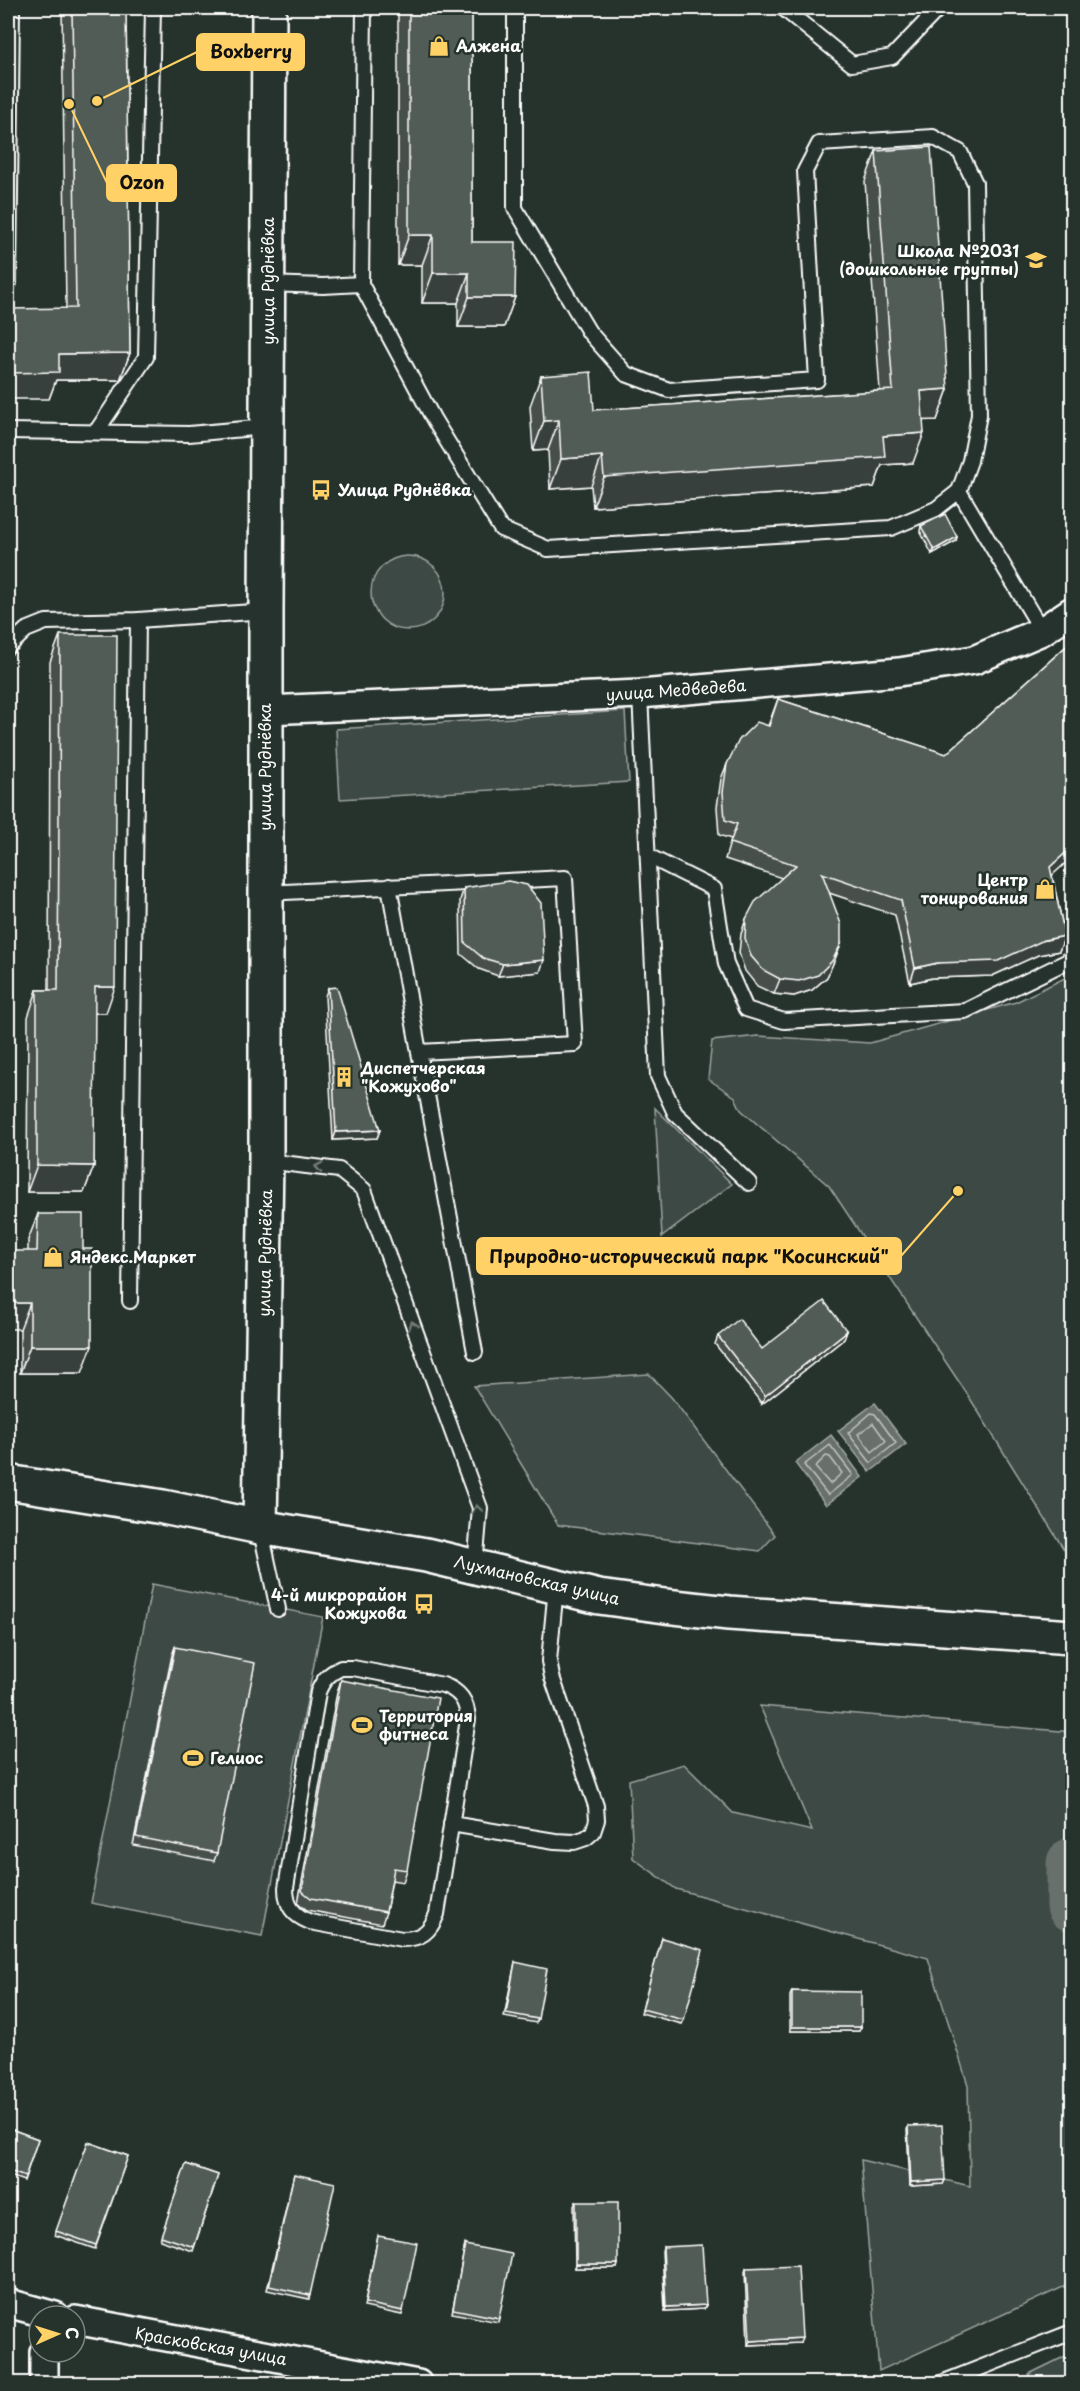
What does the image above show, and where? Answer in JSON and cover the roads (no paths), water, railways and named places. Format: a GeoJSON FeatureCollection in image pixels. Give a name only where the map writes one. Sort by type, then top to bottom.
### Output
{"type":"FeatureCollection","features":[{"type":"Feature","properties":{"kind":"street","name":"улица Руднёвка"},"geometry":{"type":"LineString","coordinates":[[260,1527],[267,1161],[265,893],[269,8]]}},
{"type":"Feature","properties":{"kind":"street","name":"улица Медведева"},"geometry":{"type":"LineString","coordinates":[[266,710],[640,694],[899,672],[974,660],[1042,631],[1072,611]]}},
{"type":"Feature","properties":{"kind":"street","name":"Лухмановская улица"},"geometry":{"type":"LineString","coordinates":[[8,1482],[163,1507],[260,1527],[426,1555],[599,1597],[686,1609],[1072,1637]]}},
{"type":"Feature","properties":{"kind":"street"},"geometry":{"type":"LineString","coordinates":[[8,2303],[27,2309]]}},
{"type":"Feature","properties":{"kind":"street","name":"Красковская улица"},"geometry":{"type":"LineString","coordinates":[[87,2322],[418,2384]]}},
{"type":"Feature","properties":{"kind":"street"},"geometry":{"type":"LineString","coordinates":[[44,2364],[44,2384]]}},
{"type":"Feature","properties":{"kind":"lane"},"geometry":{"type":"LineString","coordinates":[[8,283],[12,8]]}},
{"type":"Feature","properties":{"kind":"lane"},"geometry":{"type":"LineString","coordinates":[[96,432],[146,357],[153,8]]}},
{"type":"Feature","properties":{"kind":"lane"},"geometry":{"type":"LineString","coordinates":[[363,8],[361,284],[434,420],[501,529],[548,549],[891,528],[936,509],[959,491],[970,461],[979,415],[975,183],[960,152],[933,137],[819,144],[805,171],[817,380],[669,390],[626,374],[589,332],[515,208],[515,8]]}},
{"type":"Feature","properties":{"kind":"lane"},"geometry":{"type":"LineString","coordinates":[[783,8],[852,63],[892,57],[939,8]]}},
{"type":"Feature","properties":{"kind":"lane"},"geometry":{"type":"LineString","coordinates":[[268,284],[361,284]]}},
{"type":"Feature","properties":{"kind":"lane"},"geometry":{"type":"LineString","coordinates":[[8,431],[189,434],[266,427]]}},
{"type":"Feature","properties":{"kind":"lane"},"geometry":{"type":"LineString","coordinates":[[959,491],[1042,631]]}},
{"type":"Feature","properties":{"kind":"lane"},"geometry":{"type":"LineString","coordinates":[[8,647],[26,630],[46,622],[138,620],[266,611]]}},
{"type":"Feature","properties":{"kind":"lane"},"geometry":{"type":"LineString","coordinates":[[129,1301],[138,620]]}},
{"type":"Feature","properties":{"kind":"lane"},"geometry":{"type":"LineString","coordinates":[[640,694],[658,1076],[675,1113],[750,1183]]}},
{"type":"Feature","properties":{"kind":"lane"},"geometry":{"type":"LineString","coordinates":[[648,856],[714,889],[726,964],[746,1009],[784,1021],[965,1011],[1068,961],[1072,955]]}},
{"type":"Feature","properties":{"kind":"lane"},"geometry":{"type":"LineString","coordinates":[[265,893],[566,878],[575,1044],[419,1052]]}},
{"type":"Feature","properties":{"kind":"lane"},"geometry":{"type":"LineString","coordinates":[[389,886],[475,1352]]}},
{"type":"Feature","properties":{"kind":"lane"},"geometry":{"type":"LineString","coordinates":[[267,1161],[339,1170],[364,1190],[480,1508],[475,1567]]}},
{"type":"Feature","properties":{"kind":"lane"},"geometry":{"type":"LineString","coordinates":[[260,1527],[278,1609]]}},
{"type":"Feature","properties":{"kind":"lane"},"geometry":{"type":"LineString","coordinates":[[451,1824],[555,1841],[574,1842],[586,1838],[593,1832],[597,1820],[596,1806],[552,1677],[549,1660],[556,1587]]}},
{"type":"Feature","properties":{"kind":"lane"},"geometry":{"type":"LineString","coordinates":[[341,1668],[353,1668],[443,1685],[454,1689],[462,1697],[467,1707],[468,1719],[451,1824],[437,1914],[433,1925],[425,1934],[414,1939],[402,1939],[310,1922],[299,1918],[291,1910],[286,1899],[286,1888],[318,1692],[322,1682],[330,1673],[341,1668]]}},
{"type":"Feature","properties":{"kind":"lane"},"geometry":{"type":"LineString","coordinates":[[939,2384],[1072,2332]]}},
{"type":"Feature","properties":{"kind":"water"},"geometry":{"type":"Polygon","coordinates":[[[875,1403],[906,1444],[870,1472],[838,1431],[875,1403]]]}},
{"type":"Feature","properties":{"kind":"water"},"geometry":{"type":"Polygon","coordinates":[[[831,1435],[862,1477],[826,1505],[795,1463],[831,1435]]]}},
{"type":"Feature","properties":{"kind":"waterway"},"geometry":{"type":"LineString","coordinates":[[1072,1863],[1072,1906]]}},
{"type":"Feature","properties":{"kind":"place","name":"Алжена"},"geometry":{"type":"Point","coordinates":[439,46]}},
{"type":"Feature","properties":{"kind":"place","name":"Boxberry"},"geometry":{"type":"Point","coordinates":[97,101]}},
{"type":"Feature","properties":{"kind":"place","name":"Ozon"},"geometry":{"type":"Point","coordinates":[69,104]}},
{"type":"Feature","properties":{"kind":"place","name":"Школа №2031 (дошкольные группы)"},"geometry":{"type":"Point","coordinates":[1036,260]}},
{"type":"Feature","properties":{"kind":"place","name":"Улица Руднёвка"},"geometry":{"type":"Point","coordinates":[321,490]}},
{"type":"Feature","properties":{"kind":"place","name":"Центр тонирования"},"geometry":{"type":"Point","coordinates":[1045,889]}},
{"type":"Feature","properties":{"kind":"place","name":"Диспетчерская \"Кожухово\""},"geometry":{"type":"Point","coordinates":[344,1077]}},
{"type":"Feature","properties":{"kind":"place","name":"Природно-исторический парк \"Косинский\""},"geometry":{"type":"Point","coordinates":[958,1191]}},
{"type":"Feature","properties":{"kind":"place","name":"Яндекс.Маркет"},"geometry":{"type":"Point","coordinates":[53,1257]}},
{"type":"Feature","properties":{"kind":"place","name":"4-й микрорайон Кожухова"},"geometry":{"type":"Point","coordinates":[424,1604]}},
{"type":"Feature","properties":{"kind":"place","name":"Территория фитнеса"},"geometry":{"type":"Point","coordinates":[362,1725]}},
{"type":"Feature","properties":{"kind":"place","name":"Гелиос"},"geometry":{"type":"Point","coordinates":[193,1758]}}]}
